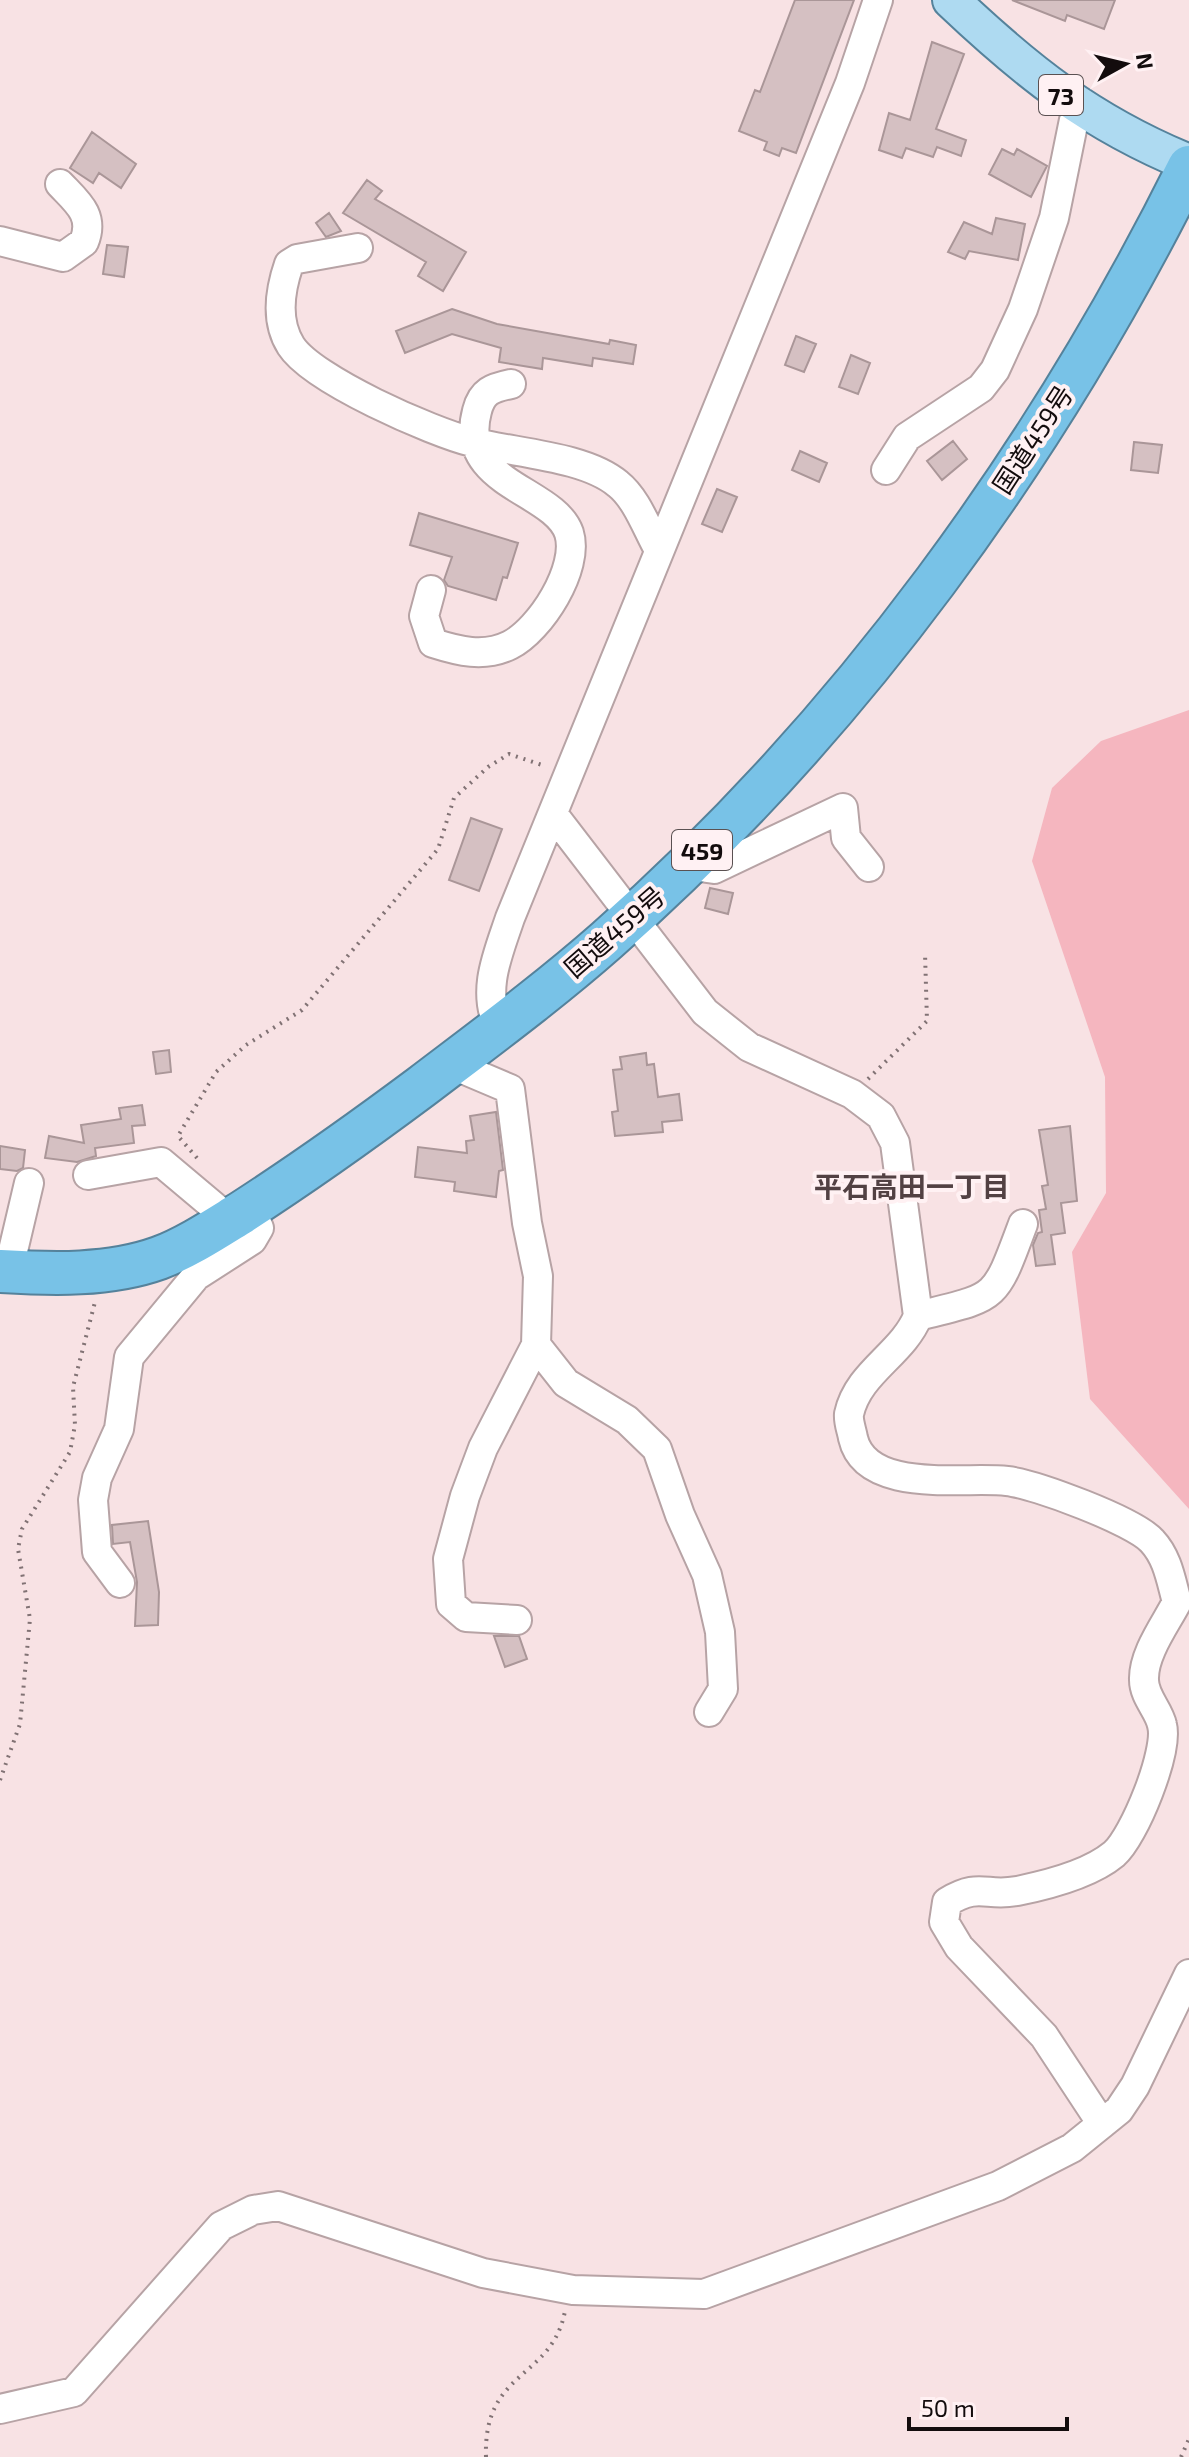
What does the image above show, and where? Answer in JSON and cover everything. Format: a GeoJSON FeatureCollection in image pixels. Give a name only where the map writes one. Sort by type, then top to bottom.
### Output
{"type":"FeatureCollection","features":[{"type":"Feature","properties":{"kind":"highway","name":"国道459号"},"geometry":{"type":"LineString","coordinates":[[4,1272],[56,1274],[158,1258],[240,1213],[357,1135],[451,1064],[633,915],[686,865],[812,733],[958,551],[1082,362],[1150,247],[1189,165]]}},
{"type":"Feature","properties":{"kind":"main road","name":"73"},"geometry":{"type":"LineString","coordinates":[[951,0],[1036,77],[1105,124],[1189,165]]}},
{"type":"Feature","properties":{"kind":"street"},"geometry":{"type":"LineString","coordinates":[[499,1027],[492,1012],[495,962],[850,83],[878,0]]}},
{"type":"Feature","properties":{"kind":"street"},"geometry":{"type":"LineString","coordinates":[[886,470],[907,437],[981,388],[995,370],[1023,309],[1054,218],[1077,105]]}},
{"type":"Feature","properties":{"kind":"street"},"geometry":{"type":"LineString","coordinates":[[0,241],[63,257],[84,242],[89,223],[85,210],[60,184]]}},
{"type":"Feature","properties":{"kind":"street"},"geometry":{"type":"LineString","coordinates":[[358,248],[297,259],[289,264],[280,303],[283,325],[292,347],[336,382],[438,431],[594,470],[606,476],[628,495],[659,550]]}},
{"type":"Feature","properties":{"kind":"street"},"geometry":{"type":"LineString","coordinates":[[431,590],[424,616],[433,643],[463,652],[487,652],[511,645],[541,616],[565,578],[572,549],[568,531],[558,515],[497,477],[477,443],[475,418],[480,400],[489,389],[511,384]]}},
{"type":"Feature","properties":{"kind":"street"},"geometry":{"type":"LineString","coordinates":[[686,865],[714,869],[843,808],[846,838],[869,867]]}},
{"type":"Feature","properties":{"kind":"street"},"geometry":{"type":"LineString","coordinates":[[553,814],[705,1012],[749,1047],[852,1094],[881,1116],[895,1143],[918,1316],[912,1329],[860,1386],[849,1417],[855,1445],[869,1463],[917,1481],[1009,1481],[1104,1513],[1151,1539],[1166,1561],[1177,1602],[1147,1661],[1144,1682],[1162,1724],[1163,1752],[1144,1803],[1115,1853],[1086,1870],[1015,1891],[967,1890],[947,1902],[944,1922],[959,1947],[1044,2036],[1102,2124]]}},
{"type":"Feature","properties":{"kind":"street"},"geometry":{"type":"LineString","coordinates":[[451,1064],[499,1081],[510,1089],[527,1223],[538,1276],[536,1345],[483,1448],[465,1496],[448,1559],[451,1604],[466,1617],[517,1620]]}},
{"type":"Feature","properties":{"kind":"street"},"geometry":{"type":"LineString","coordinates":[[88,1175],[161,1162],[259,1228],[252,1240],[196,1276],[129,1357],[119,1429],[97,1478],[93,1500],[97,1552],[120,1583]]}},
{"type":"Feature","properties":{"kind":"street"},"geometry":{"type":"LineString","coordinates":[[4,1272],[29,1183]]}},
{"type":"Feature","properties":{"kind":"street"},"geometry":{"type":"LineString","coordinates":[[918,1316],[990,1294],[1001,1282],[1023,1224]]}},
{"type":"Feature","properties":{"kind":"street"},"geometry":{"type":"LineString","coordinates":[[536,1345],[566,1383],[627,1420],[657,1449],[680,1515],[707,1575],[720,1632],[723,1689],[709,1712]]}},
{"type":"Feature","properties":{"kind":"street"},"geometry":{"type":"LineString","coordinates":[[0,2409],[74,2392],[221,2226],[253,2210],[278,2206],[483,2273],[569,2289],[704,2294],[998,2186],[1072,2148],[1119,2110],[1135,2086],[1189,1974]]}},
{"type":"Feature","properties":{"kind":"path"},"geometry":{"type":"LineString","coordinates":[[206,1168],[178,1136],[216,1072],[246,1045],[302,1010],[438,849],[454,798],[488,767],[509,754],[569,775]]}},
{"type":"Feature","properties":{"kind":"path"},"geometry":{"type":"LineString","coordinates":[[852,1094],[927,1021],[925,953]]}},
{"type":"Feature","properties":{"kind":"path"},"geometry":{"type":"LineString","coordinates":[[0,1780],[20,1724],[30,1619],[18,1549],[22,1529],[70,1452],[75,1425],[73,1387],[103,1269]]}},
{"type":"Feature","properties":{"kind":"path"},"geometry":{"type":"LineString","coordinates":[[486,2457],[485,2432],[496,2401],[561,2334],[569,2289]]}},
{"type":"Feature","properties":{"kind":"path"},"geometry":{"type":"LineString","coordinates":[[1181,2457],[1189,2439]]}},
{"type":"Feature","properties":{"kind":"shaded area"},"geometry":{"type":"Polygon","coordinates":[[[1189,710],[1189,1509],[1090,1399],[1072,1252],[1106,1193],[1105,1077],[1032,861],[1052,788],[1101,741],[1189,710]]]}},
{"type":"Feature","properties":{"kind":"building"},"geometry":{"type":"Polygon","coordinates":[[[795,0],[854,0],[796,153],[782,148],[779,156],[764,150],[767,142],[739,131],[755,90],[760,92],[795,0]]]}},
{"type":"Feature","properties":{"kind":"building"},"geometry":{"type":"Polygon","coordinates":[[[1012,0],[1115,0],[1104,29],[1067,15],[1065,21],[1012,0]]]}},
{"type":"Feature","properties":{"kind":"building"},"geometry":{"type":"Polygon","coordinates":[[[932,42],[964,54],[936,129],[966,140],[961,156],[937,147],[933,157],[906,148],[902,158],[879,150],[889,113],[910,120],[932,42]]]}},
{"type":"Feature","properties":{"kind":"building"},"geometry":{"type":"Polygon","coordinates":[[[92,132],[136,164],[121,188],[99,173],[93,183],[70,168],[92,132]]]}},
{"type":"Feature","properties":{"kind":"building"},"geometry":{"type":"Polygon","coordinates":[[[1002,149],[1014,155],[1017,149],[1047,166],[1031,197],[989,174],[1002,149]]]}},
{"type":"Feature","properties":{"kind":"building"},"geometry":{"type":"Polygon","coordinates":[[[367,180],[382,191],[375,199],[466,252],[443,291],[418,276],[426,262],[343,213],[367,180]]]}},
{"type":"Feature","properties":{"kind":"building"},"geometry":{"type":"Polygon","coordinates":[[[329,213],[341,231],[326,237],[316,223],[329,213]]]}},
{"type":"Feature","properties":{"kind":"building"},"geometry":{"type":"Polygon","coordinates":[[[996,218],[1025,224],[1018,260],[969,251],[965,259],[948,252],[964,222],[992,234],[996,218]]]}},
{"type":"Feature","properties":{"kind":"building"},"geometry":{"type":"Polygon","coordinates":[[[107,245],[128,247],[124,277],[103,274],[107,245]]]}},
{"type":"Feature","properties":{"kind":"building"},"geometry":{"type":"Polygon","coordinates":[[[452,309],[497,324],[609,344],[610,340],[636,345],[633,364],[593,358],[592,366],[543,358],[542,369],[499,362],[501,348],[452,334],[405,353],[396,331],[452,309]]]}},
{"type":"Feature","properties":{"kind":"building"},"geometry":{"type":"Polygon","coordinates":[[[796,336],[816,344],[804,372],[785,365],[796,336]]]}},
{"type":"Feature","properties":{"kind":"building"},"geometry":{"type":"Polygon","coordinates":[[[851,355],[870,363],[858,394],[839,387],[851,355]]]}},
{"type":"Feature","properties":{"kind":"building"},"geometry":{"type":"Polygon","coordinates":[[[953,441],[967,459],[942,480],[927,461],[953,441]]]}},
{"type":"Feature","properties":{"kind":"building"},"geometry":{"type":"Polygon","coordinates":[[[1134,442],[1162,445],[1158,473],[1131,470],[1134,442]]]}},
{"type":"Feature","properties":{"kind":"building"},"geometry":{"type":"Polygon","coordinates":[[[800,451],[827,463],[819,482],[792,470],[800,451]]]}},
{"type":"Feature","properties":{"kind":"building"},"geometry":{"type":"Polygon","coordinates":[[[717,489],[737,497],[722,532],[702,524],[717,489]]]}},
{"type":"Feature","properties":{"kind":"building"},"geometry":{"type":"Polygon","coordinates":[[[419,513],[518,543],[496,600],[448,586],[444,580],[452,557],[410,545],[419,513]]]}},
{"type":"Feature","properties":{"kind":"building"},"geometry":{"type":"Polygon","coordinates":[[[471,818],[502,829],[479,891],[449,880],[471,818]]]}},
{"type":"Feature","properties":{"kind":"building"},"geometry":{"type":"Polygon","coordinates":[[[710,888],[733,893],[728,914],[705,908],[710,888]]]}},
{"type":"Feature","properties":{"kind":"building"},"geometry":{"type":"Polygon","coordinates":[[[169,1050],[171,1072],[156,1074],[153,1052],[169,1050]]]}},
{"type":"Feature","properties":{"kind":"building"},"geometry":{"type":"Polygon","coordinates":[[[646,1053],[647,1065],[654,1064],[658,1097],[679,1094],[682,1120],[662,1122],[663,1132],[615,1136],[612,1112],[618,1111],[613,1070],[622,1069],[620,1057],[646,1053]]]}},
{"type":"Feature","properties":{"kind":"building"},"geometry":{"type":"Polygon","coordinates":[[[142,1105],[145,1125],[132,1126],[134,1143],[95,1148],[96,1156],[77,1162],[45,1158],[49,1136],[84,1143],[81,1125],[121,1119],[119,1108],[142,1105]]]}},
{"type":"Feature","properties":{"kind":"building"},"geometry":{"type":"Polygon","coordinates":[[[496,1112],[503,1170],[499,1171],[496,1197],[454,1191],[455,1182],[415,1177],[418,1147],[467,1153],[466,1141],[474,1140],[470,1116],[496,1112]]]}},
{"type":"Feature","properties":{"kind":"building"},"geometry":{"type":"Polygon","coordinates":[[[1070,1126],[1077,1201],[1061,1203],[1065,1233],[1051,1235],[1055,1264],[1036,1266],[1033,1245],[1038,1233],[1042,1232],[1039,1210],[1046,1209],[1042,1186],[1048,1185],[1039,1130],[1070,1126]]]}},
{"type":"Feature","properties":{"kind":"building"},"geometry":{"type":"Polygon","coordinates":[[[0,1146],[25,1150],[23,1168],[17,1171],[0,1169],[0,1146]]]}},
{"type":"Feature","properties":{"kind":"building"},"geometry":{"type":"Polygon","coordinates":[[[148,1521],[159,1592],[158,1625],[135,1626],[137,1582],[130,1542],[113,1544],[112,1525],[148,1521]]]}},
{"type":"Feature","properties":{"kind":"building"},"geometry":{"type":"Polygon","coordinates":[[[494,1636],[519,1636],[527,1659],[505,1667],[494,1636]]]}},
{"type":"Feature","properties":{"kind":"district","name":"平石高田一丁目"},"geometry":{"type":"Point","coordinates":[912,1186]}}]}
